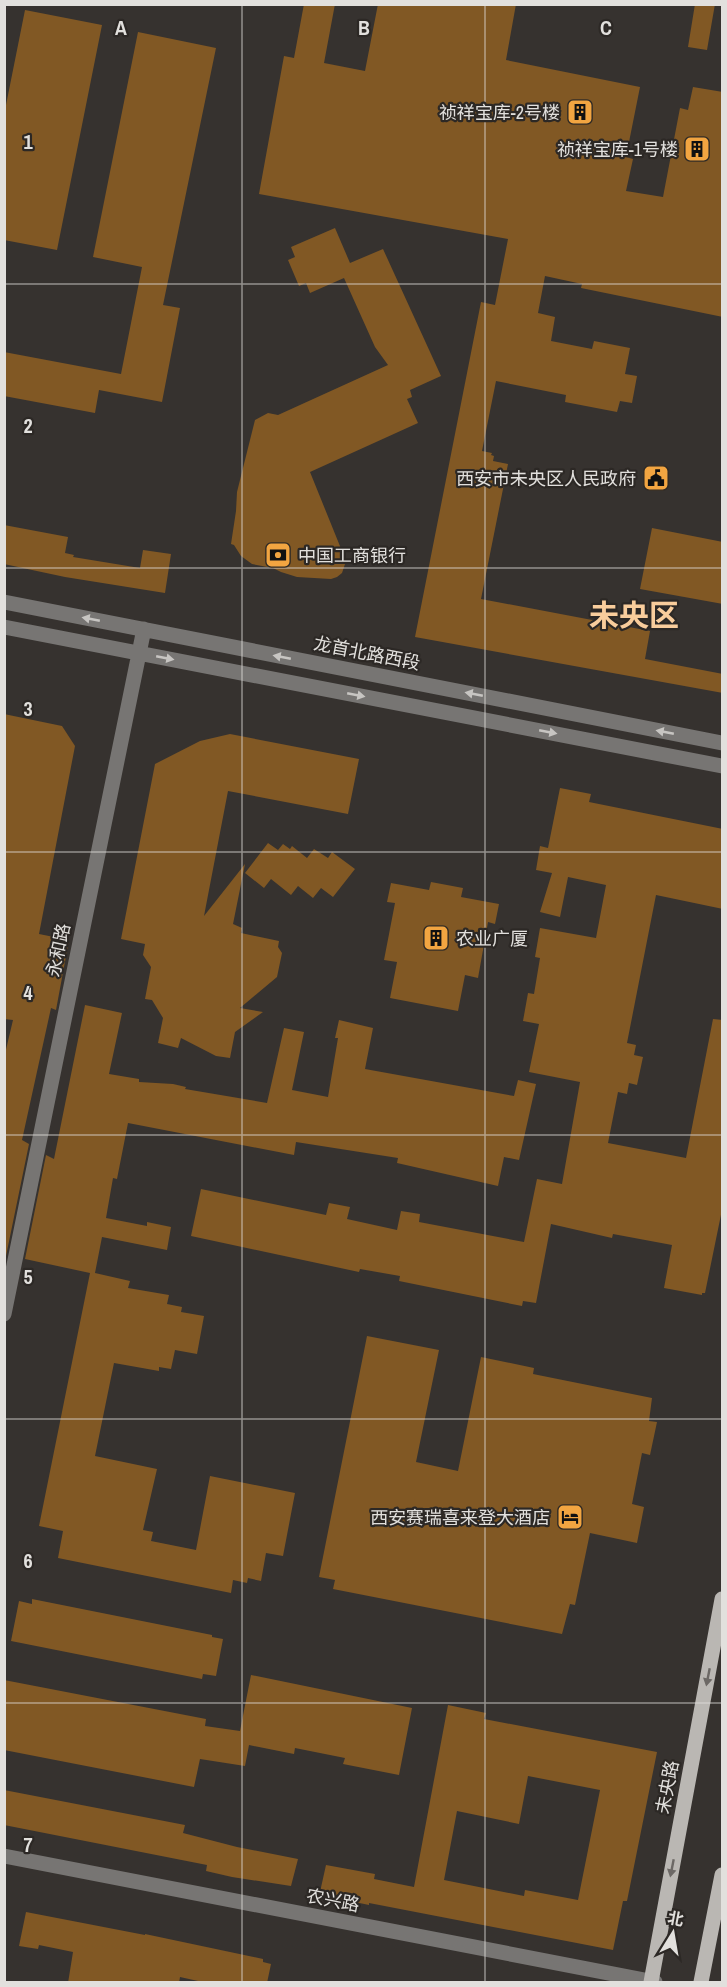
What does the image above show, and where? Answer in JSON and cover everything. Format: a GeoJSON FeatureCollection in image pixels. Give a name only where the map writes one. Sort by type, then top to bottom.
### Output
{"type":"FeatureCollection","features":[{"type":"Feature","properties":{"kind":"main road","name":"未央路"},"geometry":{"type":"LineString","coordinates":[[652,1982],[723,1599]]}},
{"type":"Feature","properties":{"kind":"main road"},"geometry":{"type":"LineString","coordinates":[[701,1983],[723,1875]]}},
{"type":"Feature","properties":{"kind":"street","name":"龙首北路西段"},"geometry":{"type":"LineString","coordinates":[[4,602],[723,743]]}},
{"type":"Feature","properties":{"kind":"street"},"geometry":{"type":"LineString","coordinates":[[4,627],[723,766]]}},
{"type":"Feature","properties":{"kind":"street","name":"永和路"},"geometry":{"type":"LineString","coordinates":[[4,1314],[144,629]]}},
{"type":"Feature","properties":{"kind":"street","name":"农兴路"},"geometry":{"type":"LineString","coordinates":[[4,1856],[652,1982]]}},
{"type":"Feature","properties":{"kind":"building"},"geometry":{"type":"Polygon","coordinates":[[[304,4],[335,4],[324,63],[365,71],[378,4],[516,4],[506,60],[640,87],[626,157],[633,159],[626,191],[663,197],[680,108],[688,110],[693,87],[723,92],[723,317],[581,288],[582,284],[545,276],[538,313],[555,317],[551,341],[592,349],[594,341],[630,348],[625,374],[637,376],[632,403],[620,401],[617,412],[565,402],[566,395],[496,381],[482,451],[492,453],[493,461],[508,464],[481,599],[650,631],[645,659],[723,674],[723,693],[415,637],[481,302],[495,305],[508,239],[259,194],[284,56],[294,58],[304,4]]]}},
{"type":"Feature","properties":{"kind":"building"},"geometry":{"type":"Polygon","coordinates":[[[695,4],[715,4],[707,50],[688,47],[695,4]]]}},
{"type":"Feature","properties":{"kind":"building"},"geometry":{"type":"Polygon","coordinates":[[[25,10],[102,25],[57,250],[4,240],[4,115],[25,10]]]}},
{"type":"Feature","properties":{"kind":"building"},"geometry":{"type":"Polygon","coordinates":[[[138,32],[216,48],[163,305],[180,308],[162,402],[99,390],[95,413],[4,396],[4,352],[121,374],[142,267],[93,257],[138,32]]]}},
{"type":"Feature","properties":{"kind":"building"},"geometry":{"type":"Polygon","coordinates":[[[335,228],[350,263],[383,249],[441,376],[410,390],[412,397],[407,399],[418,423],[310,472],[346,561],[342,573],[331,579],[297,577],[273,568],[252,564],[231,544],[237,492],[255,420],[268,413],[278,415],[388,365],[375,347],[344,278],[310,293],[306,283],[299,286],[288,260],[295,257],[291,247],[335,228]]]}},
{"type":"Feature","properties":{"kind":"building"},"geometry":{"type":"Polygon","coordinates":[[[4,525],[68,537],[65,553],[74,555],[73,557],[140,568],[143,550],[171,554],[165,593],[65,577],[4,564],[4,525]]]}},
{"type":"Feature","properties":{"kind":"building"},"geometry":{"type":"Polygon","coordinates":[[[652,528],[723,542],[723,604],[640,589],[652,528]]]}},
{"type":"Feature","properties":{"kind":"building"},"geometry":{"type":"Polygon","coordinates":[[[4,714],[62,726],[75,746],[39,934],[69,940],[56,1010],[51,1008],[22,1140],[29,1144],[6,1256],[4,1255],[4,1058],[13,1020],[4,1019],[4,714]]]}},
{"type":"Feature","properties":{"kind":"building"},"geometry":{"type":"Polygon","coordinates":[[[230,734],[359,759],[348,814],[228,791],[204,916],[245,864],[233,924],[242,928],[241,933],[279,941],[278,947],[282,953],[277,977],[240,1008],[263,1012],[235,1032],[230,1058],[216,1056],[181,1038],[178,1048],[158,1043],[163,1018],[152,1000],[145,999],[151,967],[143,955],[145,944],[121,939],[155,764],[200,741],[230,734]]]}},
{"type":"Feature","properties":{"kind":"building"},"geometry":{"type":"Polygon","coordinates":[[[560,788],[591,794],[589,802],[723,829],[723,909],[656,895],[627,1043],[636,1045],[634,1055],[643,1057],[637,1085],[629,1083],[627,1094],[618,1092],[608,1143],[686,1158],[713,1019],[723,1020],[723,1205],[705,1293],[702,1295],[664,1288],[672,1245],[613,1234],[612,1238],[551,1224],[536,1303],[523,1301],[522,1306],[399,1281],[400,1276],[360,1269],[359,1272],[191,1236],[201,1189],[326,1215],[329,1203],[350,1207],[347,1219],[397,1230],[401,1211],[420,1214],[419,1222],[524,1242],[537,1179],[562,1184],[580,1082],[529,1072],[539,1024],[523,1021],[528,993],[534,994],[540,958],[535,957],[540,928],[596,938],[606,885],[568,877],[560,917],[540,912],[552,873],[536,870],[540,846],[548,848],[560,788]]]}},
{"type":"Feature","properties":{"kind":"building"},"geometry":{"type":"Polygon","coordinates":[[[268,843],[278,850],[283,844],[290,849],[292,846],[307,858],[314,849],[328,858],[332,852],[355,869],[333,897],[321,888],[313,898],[298,886],[291,895],[271,879],[264,888],[245,873],[268,843]]]}},
{"type":"Feature","properties":{"kind":"building"},"geometry":{"type":"Polygon","coordinates":[[[431,882],[463,888],[461,897],[499,904],[495,924],[488,922],[478,978],[465,975],[458,1011],[390,998],[397,962],[384,960],[395,903],[387,902],[391,883],[429,890],[431,882]]]}},
{"type":"Feature","properties":{"kind":"building"},"geometry":{"type":"Polygon","coordinates":[[[85,1005],[122,1013],[109,1074],[139,1079],[139,1082],[173,1084],[186,1087],[185,1089],[267,1103],[284,1028],[304,1032],[292,1090],[328,1097],[339,1020],[373,1028],[365,1069],[514,1096],[518,1080],[536,1084],[519,1160],[504,1157],[498,1186],[397,1163],[398,1158],[296,1142],[294,1155],[128,1123],[117,1179],[113,1178],[106,1218],[147,1226],[147,1222],[171,1227],[167,1250],[102,1237],[95,1273],[130,1281],[128,1288],[169,1295],[167,1304],[182,1307],[181,1312],[204,1316],[197,1354],[175,1350],[171,1369],[159,1367],[159,1371],[114,1363],[95,1456],[157,1469],[143,1530],[153,1532],[151,1541],[196,1550],[210,1476],[295,1493],[283,1556],[266,1553],[261,1581],[248,1578],[247,1583],[233,1580],[231,1593],[58,1558],[63,1531],[39,1526],[90,1273],[25,1259],[46,1155],[54,1159],[85,1005]]]}},
{"type":"Feature","properties":{"kind":"building"},"geometry":{"type":"Polygon","coordinates":[[[367,1336],[439,1350],[416,1462],[458,1471],[481,1357],[534,1368],[533,1374],[652,1398],[649,1421],[657,1422],[650,1455],[642,1453],[632,1504],[644,1507],[637,1543],[590,1533],[575,1605],[570,1604],[562,1634],[333,1589],[335,1580],[319,1577],[367,1336]]]}},
{"type":"Feature","properties":{"kind":"building"},"geometry":{"type":"Polygon","coordinates":[[[32,1599],[223,1639],[216,1676],[203,1674],[202,1679],[11,1641],[19,1601],[32,1604],[32,1599]]]}},
{"type":"Feature","properties":{"kind":"building"},"geometry":{"type":"Polygon","coordinates":[[[251,1675],[412,1708],[399,1775],[343,1764],[345,1758],[295,1748],[294,1754],[249,1745],[245,1766],[200,1759],[194,1787],[4,1750],[4,1680],[206,1719],[205,1726],[240,1731],[251,1675]]]}},
{"type":"Feature","properties":{"kind":"building"},"geometry":{"type":"Polygon","coordinates":[[[448,1705],[486,1713],[484,1719],[657,1752],[627,1901],[623,1901],[613,1950],[369,1903],[369,1905],[331,1897],[331,1894],[320,1892],[326,1865],[375,1874],[374,1879],[414,1887],[448,1705]],[[528,1776],[519,1824],[457,1811],[444,1880],[524,1896],[525,1890],[578,1900],[600,1790],[528,1776]]]}},
{"type":"Feature","properties":{"kind":"building"},"geometry":{"type":"Polygon","coordinates":[[[4,1790],[185,1825],[183,1833],[298,1859],[291,1886],[232,1877],[206,1871],[207,1865],[4,1825],[4,1790]]]}},
{"type":"Feature","properties":{"kind":"building"},"geometry":{"type":"Polygon","coordinates":[[[26,1912],[263,1959],[263,1962],[271,1964],[267,1983],[207,1983],[180,1977],[179,1983],[68,1983],[73,1952],[39,1945],[38,1949],[19,1946],[26,1912]]]}},
{"type":"Feature","properties":{"kind":"place","name":"祯祥宝库-2号楼"},"geometry":{"type":"Point","coordinates":[580,112]}},
{"type":"Feature","properties":{"kind":"place","name":"祯祥宝库-1号楼"},"geometry":{"type":"Point","coordinates":[697,149]}},
{"type":"Feature","properties":{"kind":"place","name":"西安市未央区人民政府"},"geometry":{"type":"Point","coordinates":[656,478]}},
{"type":"Feature","properties":{"kind":"place","name":"中国工商银行"},"geometry":{"type":"Point","coordinates":[278,555]}},
{"type":"Feature","properties":{"kind":"place","name":"农业广厦"},"geometry":{"type":"Point","coordinates":[436,938]}},
{"type":"Feature","properties":{"kind":"place","name":"西安赛瑞喜来登大酒店"},"geometry":{"type":"Point","coordinates":[570,1517]}},
{"type":"Feature","properties":{"kind":"district","name":"未央区"},"geometry":{"type":"Point","coordinates":[634,615]}}]}
